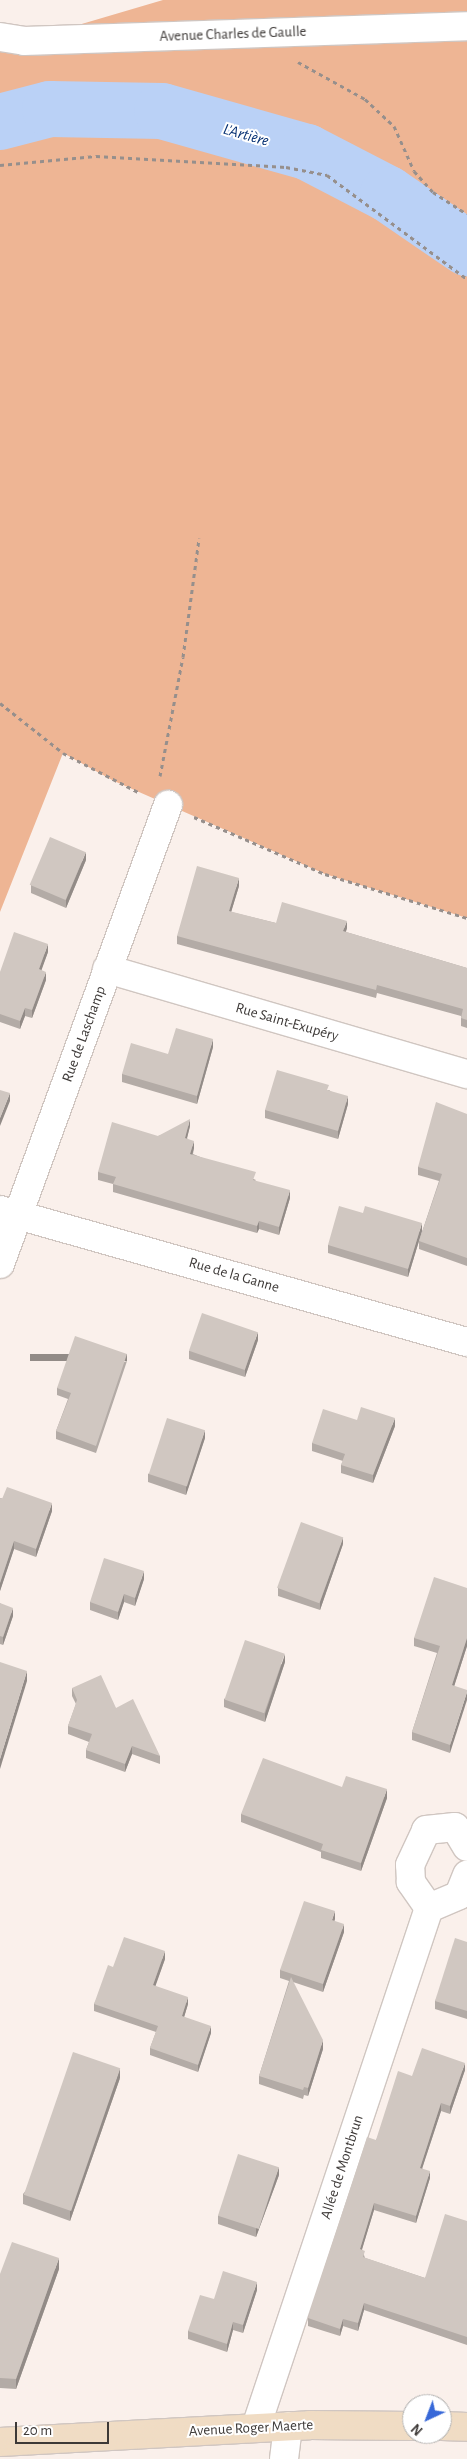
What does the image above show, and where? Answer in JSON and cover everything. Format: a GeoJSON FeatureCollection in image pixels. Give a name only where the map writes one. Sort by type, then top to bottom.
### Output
{"type":"FeatureCollection","features":[{"type":"Feature","properties":{"kind":"main road","name":"Avenue Roger Maerte"},"geometry":{"type":"LineString","coordinates":[[0,2442],[256,2427],[402,2426]]}},
{"type":"Feature","properties":{"kind":"main road"},"geometry":{"type":"LineString","coordinates":[[452,2426],[467,2427]]}},
{"type":"Feature","properties":{"kind":"street","name":"Avenue Charles de Gaulle"},"geometry":{"type":"LineString","coordinates":[[0,38],[24,41],[467,26]]}},
{"type":"Feature","properties":{"kind":"street","name":"Rue de Laschamp"},"geometry":{"type":"LineString","coordinates":[[0,1264],[9,1212],[107,969],[161,802]]}},
{"type":"Feature","properties":{"kind":"street","name":"Rue Saint-Exupéry"},"geometry":{"type":"LineString","coordinates":[[107,969],[467,1074]]}},
{"type":"Feature","properties":{"kind":"street","name":"Rue de la Ganne"},"geometry":{"type":"LineString","coordinates":[[9,1212],[467,1342]]}},
{"type":"Feature","properties":{"kind":"street"},"geometry":{"type":"LineString","coordinates":[[467,1847],[455,1827],[426,1830],[410,1865],[411,1882],[429,1908],[459,1895],[467,1876]]}},
{"type":"Feature","properties":{"kind":"street","name":"Allée de Montbrun"},"geometry":{"type":"LineString","coordinates":[[256,2427],[429,1908]]}},
{"type":"Feature","properties":{"kind":"street"},"geometry":{"type":"LineString","coordinates":[[284,2459],[288,2426]]}},
{"type":"Feature","properties":{"kind":"path"},"geometry":{"type":"LineString","coordinates":[[270,32],[303,67],[365,99],[394,126],[414,170],[433,192],[467,214]]}},
{"type":"Feature","properties":{"kind":"path"},"geometry":{"type":"LineString","coordinates":[[0,165],[96,156],[286,167],[327,175],[467,279]]}},
{"type":"Feature","properties":{"kind":"path"},"geometry":{"type":"LineString","coordinates":[[161,802],[199,538]]}},
{"type":"Feature","properties":{"kind":"path"},"geometry":{"type":"LineString","coordinates":[[0,704],[63,753],[161,802],[325,874],[467,918]]}},
{"type":"Feature","properties":{"kind":"shaded area"},"geometry":{"type":"Polygon","coordinates":[[[163,0],[467,0],[467,918],[325,874],[114,781],[63,753],[0,912],[0,37],[24,41],[163,0]]]}},
{"type":"Feature","properties":{"kind":"building"},"geometry":{"type":"Polygon","coordinates":[[[50,837],[86,852],[66,900],[30,885],[50,837]]]}},
{"type":"Feature","properties":{"kind":"building"},"geometry":{"type":"Polygon","coordinates":[[[197,866],[239,878],[229,911],[276,923],[282,902],[347,921],[343,931],[467,968],[467,1020],[461,1018],[463,1009],[377,985],[376,990],[177,936],[197,866]]]}},
{"type":"Feature","properties":{"kind":"building"},"geometry":{"type":"Polygon","coordinates":[[[14,932],[48,944],[39,969],[46,972],[32,1010],[25,1008],[20,1021],[0,1014],[0,972],[14,932]]]}},
{"type":"Feature","properties":{"kind":"building"},"geometry":{"type":"Polygon","coordinates":[[[176,1028],[213,1039],[197,1096],[122,1074],[131,1043],[168,1054],[176,1028]]]}},
{"type":"Feature","properties":{"kind":"building"},"geometry":{"type":"Polygon","coordinates":[[[277,1070],[329,1085],[327,1090],[348,1096],[338,1131],[265,1110],[277,1070]]]}},
{"type":"Feature","properties":{"kind":"building"},"geometry":{"type":"Polygon","coordinates":[[[0,1090],[10,1093],[0,1118],[0,1090]]]}},
{"type":"Feature","properties":{"kind":"building"},"geometry":{"type":"Polygon","coordinates":[[[436,1102],[467,1114],[467,1258],[419,1241],[442,1174],[418,1167],[436,1102]]]}},
{"type":"Feature","properties":{"kind":"building"},"geometry":{"type":"Polygon","coordinates":[[[190,1119],[185,1138],[194,1141],[190,1154],[256,1172],[253,1180],[290,1190],[279,1227],[259,1221],[257,1226],[113,1184],[116,1177],[98,1172],[112,1122],[158,1136],[190,1119]]]}},
{"type":"Feature","properties":{"kind":"building"},"geometry":{"type":"Polygon","coordinates":[[[339,1206],[363,1213],[365,1206],[422,1223],[408,1269],[328,1245],[339,1206]]]}},
{"type":"Feature","properties":{"kind":"building"},"geometry":{"type":"Polygon","coordinates":[[[202,1313],[258,1332],[245,1370],[189,1351],[202,1313]]]}},
{"type":"Feature","properties":{"kind":"building"},"geometry":{"type":"Polygon","coordinates":[[[75,1336],[127,1354],[96,1446],[56,1431],[71,1393],[57,1388],[75,1336]]]}},
{"type":"Feature","properties":{"kind":"building"},"geometry":{"type":"Polygon","coordinates":[[[361,1407],[395,1418],[373,1475],[341,1465],[345,1454],[312,1443],[323,1409],[357,1420],[361,1407]]]}},
{"type":"Feature","properties":{"kind":"building"},"geometry":{"type":"Polygon","coordinates":[[[167,1418],[205,1430],[187,1486],[149,1474],[167,1418]]]}},
{"type":"Feature","properties":{"kind":"building"},"geometry":{"type":"Polygon","coordinates":[[[7,1487],[52,1503],[36,1549],[14,1541],[0,1583],[0,1498],[2,1499],[7,1487]]]}},
{"type":"Feature","properties":{"kind":"building"},"geometry":{"type":"Polygon","coordinates":[[[301,1522],[343,1537],[319,1603],[277,1588],[301,1522]]]}},
{"type":"Feature","properties":{"kind":"building"},"geometry":{"type":"Polygon","coordinates":[[[104,1558],[144,1571],[135,1598],[124,1594],[118,1612],[90,1602],[104,1558]]]}},
{"type":"Feature","properties":{"kind":"building"},"geometry":{"type":"Polygon","coordinates":[[[434,1577],[467,1588],[467,1638],[452,1685],[467,1690],[467,1692],[450,1745],[412,1732],[440,1646],[414,1638],[434,1577]]]}},
{"type":"Feature","properties":{"kind":"building"},"geometry":{"type":"Polygon","coordinates":[[[0,1603],[13,1608],[3,1637],[0,1636],[0,1603]]]}},
{"type":"Feature","properties":{"kind":"building"},"geometry":{"type":"Polygon","coordinates":[[[245,1640],[285,1654],[264,1713],[224,1700],[245,1640]]]}},
{"type":"Feature","properties":{"kind":"building"},"geometry":{"type":"Polygon","coordinates":[[[0,1662],[27,1671],[0,1759],[0,1662]]]}},
{"type":"Feature","properties":{"kind":"building"},"geometry":{"type":"Polygon","coordinates":[[[101,1675],[116,1708],[133,1699],[160,1756],[132,1746],[125,1764],[86,1750],[92,1734],[68,1726],[77,1700],[72,1688],[101,1675]]]}},
{"type":"Feature","properties":{"kind":"building"},"geometry":{"type":"Polygon","coordinates":[[[263,1758],[342,1787],[346,1776],[387,1789],[361,1863],[321,1850],[323,1844],[241,1814],[263,1758]]]}},
{"type":"Feature","properties":{"kind":"building"},"geometry":{"type":"Polygon","coordinates":[[[304,1901],[335,1911],[332,1920],[344,1924],[323,1984],[280,1970],[304,1901]]]}},
{"type":"Feature","properties":{"kind":"building"},"geometry":{"type":"Polygon","coordinates":[[[124,1937],[165,1951],[153,1985],[188,1997],[182,2016],[211,2026],[198,2065],[150,2048],[158,2026],[94,2004],[108,1965],[113,1967],[124,1937]]]}},
{"type":"Feature","properties":{"kind":"building"},"geometry":{"type":"Polygon","coordinates":[[[455,1938],[467,1942],[467,2011],[435,2001],[455,1938]]]}},
{"type":"Feature","properties":{"kind":"building"},"geometry":{"type":"Polygon","coordinates":[[[291,1977],[323,2040],[308,2088],[304,2087],[303,2090],[259,2076],[291,1977]]]}},
{"type":"Feature","properties":{"kind":"building"},"geometry":{"type":"Polygon","coordinates":[[[422,2048],[465,2063],[450,2106],[441,2103],[420,2168],[430,2171],[416,2216],[374,2203],[360,2249],[365,2251],[363,2257],[425,2278],[445,2214],[467,2221],[467,2337],[364,2303],[358,2323],[343,2319],[340,2329],[308,2318],[367,2137],[376,2140],[398,2071],[412,2076],[422,2048]]]}},
{"type":"Feature","properties":{"kind":"building"},"geometry":{"type":"Polygon","coordinates":[[[73,2052],[120,2068],[71,2211],[24,2195],[73,2052]]]}},
{"type":"Feature","properties":{"kind":"building"},"geometry":{"type":"Polygon","coordinates":[[[238,2154],[279,2167],[259,2229],[218,2216],[238,2154]]]}},
{"type":"Feature","properties":{"kind":"building"},"geometry":{"type":"Polygon","coordinates":[[[12,2242],[59,2258],[16,2379],[0,2378],[0,2274],[12,2242]]]}},
{"type":"Feature","properties":{"kind":"building"},"geometry":{"type":"Polygon","coordinates":[[[223,2271],[257,2282],[243,2325],[233,2322],[227,2344],[188,2331],[200,2295],[214,2299],[223,2271]]]}},
{"type":"Feature","properties":{"kind":"waterway","name":"L'Artière"},"geometry":{"type":"LineString","coordinates":[[0,122],[50,109],[162,111],[307,152],[388,194],[467,248]]}}]}
